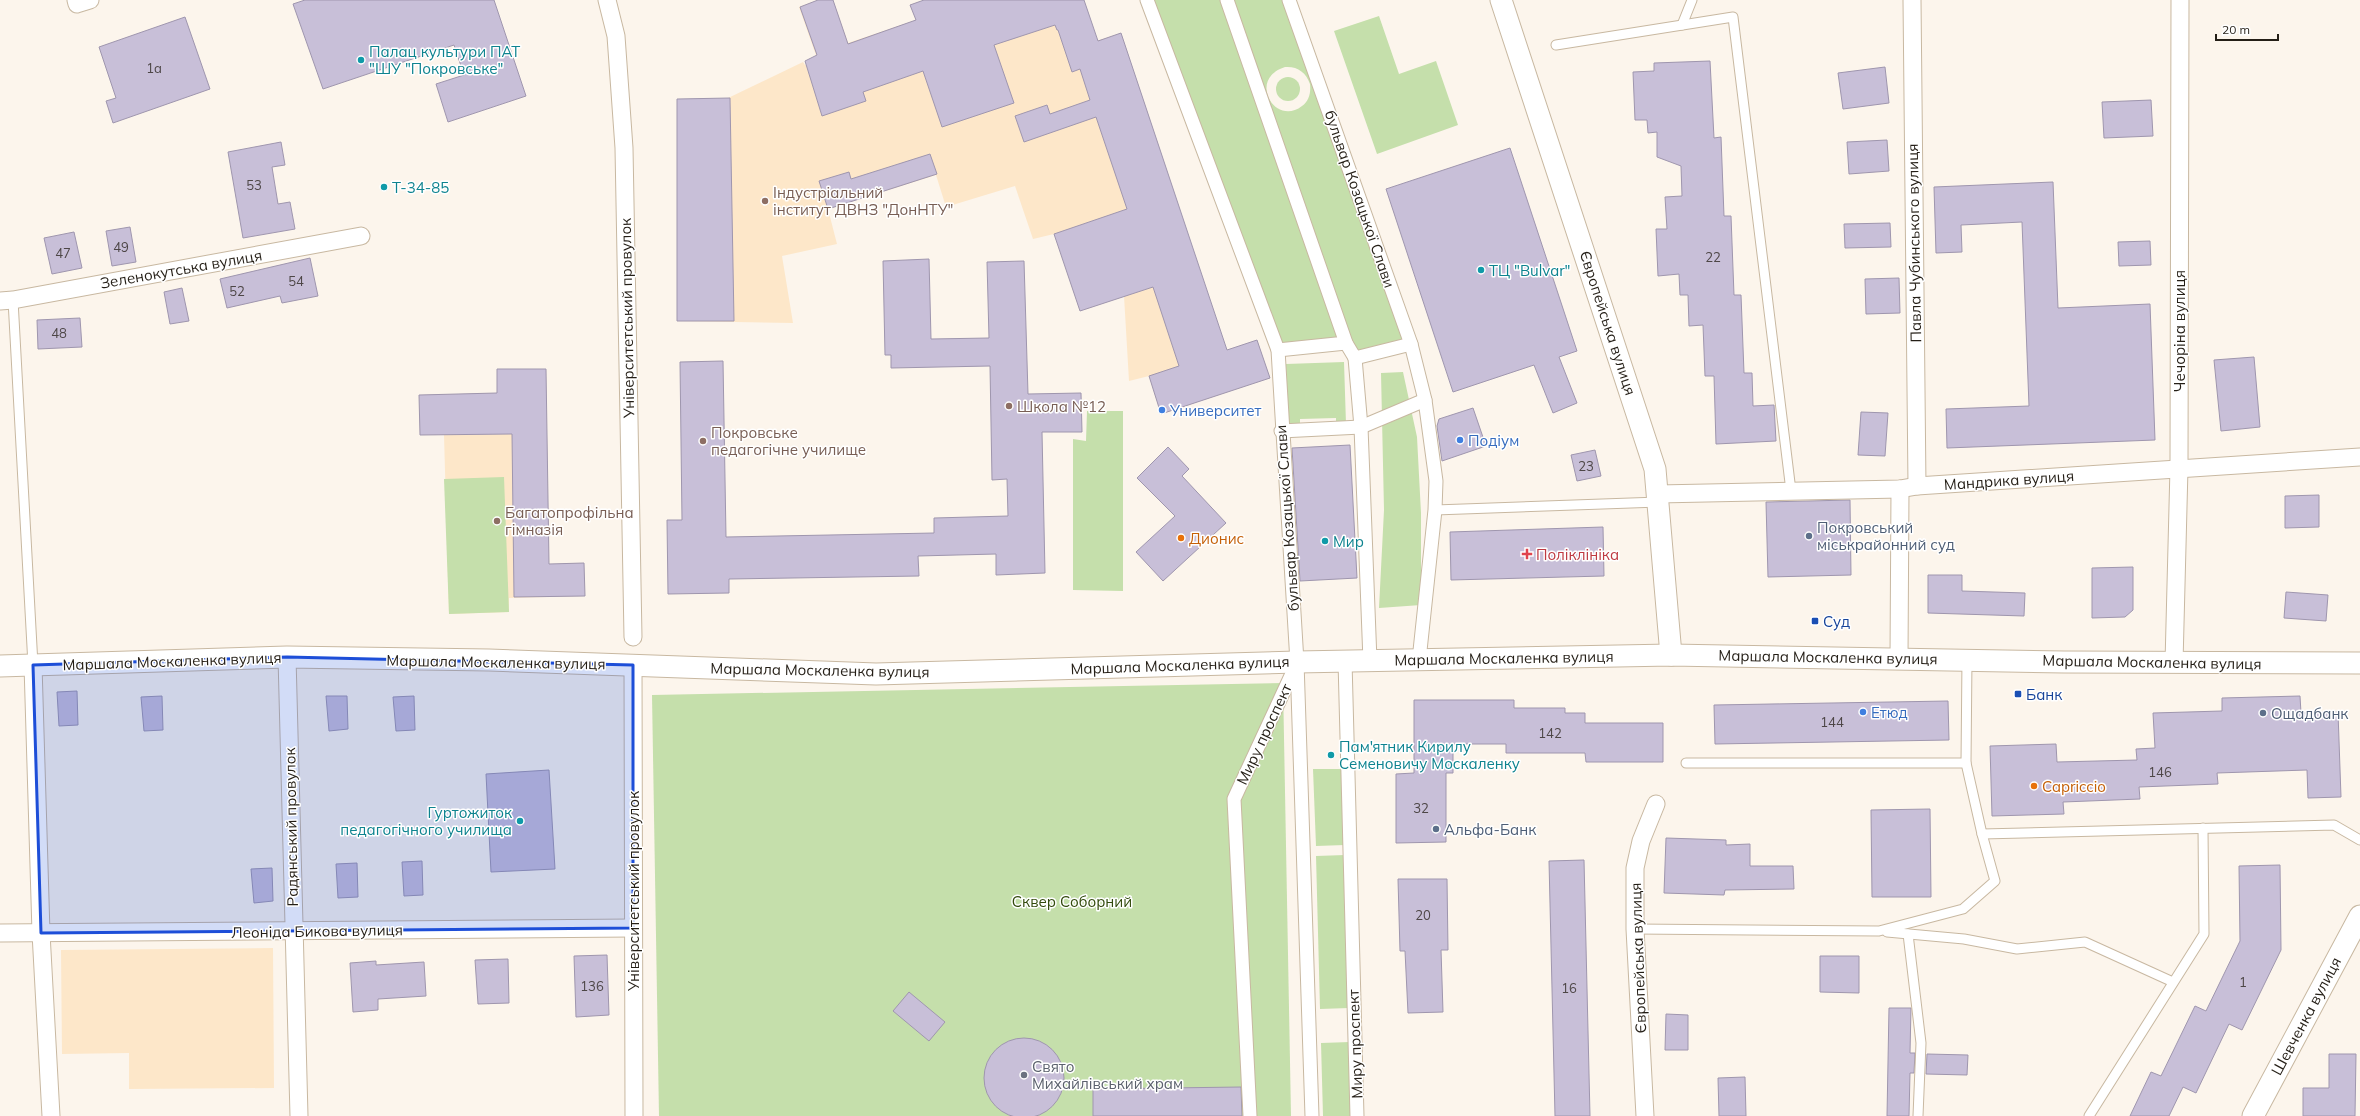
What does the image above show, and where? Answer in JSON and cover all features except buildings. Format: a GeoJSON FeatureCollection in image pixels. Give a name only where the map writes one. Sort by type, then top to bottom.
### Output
{"type":"FeatureCollection","features":[{"type":"Feature","properties":{"kind":"street","name":"Університетський провулок"},"geometry":{"type":"LineString","coordinates":[[607,0],[616,36],[624,148],[633,637]]}},
{"type":"Feature","properties":{"kind":"street","name":"бульвар Козацької Слави"},"geometry":{"type":"LineString","coordinates":[[1147,0],[1278,350],[1297,662]]}},
{"type":"Feature","properties":{"kind":"street"},"geometry":{"type":"LineString","coordinates":[[1227,0],[1346,344],[1355,358],[1361,427],[1370,661]]}},
{"type":"Feature","properties":{"kind":"street","name":"бульвар Козацької Слави"},"geometry":{"type":"LineString","coordinates":[[1289,0],[1411,344],[1425,400],[1436,481],[1435,510],[1419,660]]}},
{"type":"Feature","properties":{"kind":"street","name":"Європейська вулиця"},"geometry":{"type":"LineString","coordinates":[[1501,0],[1641,421],[1655,469],[1671,655]]}},
{"type":"Feature","properties":{"kind":"street","name":"Павла Чубинського вулиця"},"geometry":{"type":"LineString","coordinates":[[1912,0],[1917,486]]}},
{"type":"Feature","properties":{"kind":"street","name":"Чечоріна вулиця"},"geometry":{"type":"LineString","coordinates":[[2174,663],[2179,468],[2180,0]]}},
{"type":"Feature","properties":{"kind":"street","name":"Зеленокутська вулиця"},"geometry":{"type":"LineString","coordinates":[[6,301],[361,236]]}},
{"type":"Feature","properties":{"kind":"street"},"geometry":{"type":"LineString","coordinates":[[1278,350],[1346,344]]}},
{"type":"Feature","properties":{"kind":"street"},"geometry":{"type":"LineString","coordinates":[[1355,358],[1411,344]]}},
{"type":"Feature","properties":{"kind":"street"},"geometry":{"type":"LineString","coordinates":[[1282,431],[1361,427],[1425,400]]}},
{"type":"Feature","properties":{"kind":"street","name":"Мандрика вулиця"},"geometry":{"type":"LineString","coordinates":[[1658,498],[1791,491],[1900,489],[1917,486],[2360,457]]}},
{"type":"Feature","properties":{"kind":"street"},"geometry":{"type":"LineString","coordinates":[[1900,489],[1900,658]]}},
{"type":"Feature","properties":{"kind":"street","name":"Маршала Москаленка вулиця"},"geometry":{"type":"LineString","coordinates":[[0,666],[287,657],[489,660],[876,674],[1297,662],[1671,655],[2174,663],[2360,663]]}},
{"type":"Feature","properties":{"kind":"street","name":"Радянський провулок"},"geometry":{"type":"LineString","coordinates":[[287,657],[298,1116]]}},
{"type":"Feature","properties":{"kind":"street","name":"Миру проспект"},"geometry":{"type":"LineString","coordinates":[[1345,661],[1357,1116]]}},
{"type":"Feature","properties":{"kind":"street","name":"Миру проспект"},"geometry":{"type":"LineString","coordinates":[[1250,1116],[1234,799],[1297,662]]}},
{"type":"Feature","properties":{"kind":"street","name":"Миру проспект"},"geometry":{"type":"LineString","coordinates":[[1297,662],[1312,1116]]}},
{"type":"Feature","properties":{"kind":"street"},"geometry":{"type":"LineString","coordinates":[[33,665],[41,933],[51,1116]]}},
{"type":"Feature","properties":{"kind":"street","name":"Університетський провулок"},"geometry":{"type":"LineString","coordinates":[[633,665],[634,1116]]}},
{"type":"Feature","properties":{"kind":"street","name":"Європейська вулиця"},"geometry":{"type":"LineString","coordinates":[[1646,1116],[1635,929],[1635,868],[1641,841],[1656,804]]}},
{"type":"Feature","properties":{"kind":"street","name":"Шевченка вулиця"},"geometry":{"type":"LineString","coordinates":[[2253,1116],[2360,916]]}},
{"type":"Feature","properties":{"kind":"street","name":"Леоніда Бикова вулиця"},"geometry":{"type":"LineString","coordinates":[[0,933],[633,928]]}},
{"type":"Feature","properties":{"kind":"lane"},"geometry":{"type":"LineString","coordinates":[[1682,25],[1692,0]]}},
{"type":"Feature","properties":{"kind":"lane"},"geometry":{"type":"LineString","coordinates":[[1556,44],[1733,17],[1791,491]]}},
{"type":"Feature","properties":{"kind":"lane"},"geometry":{"type":"LineString","coordinates":[[6,301],[33,665]]}},
{"type":"Feature","properties":{"kind":"lane"},"geometry":{"type":"LineString","coordinates":[[1435,510],[1658,498]]}},
{"type":"Feature","properties":{"kind":"lane"},"geometry":{"type":"LineString","coordinates":[[1879,931],[1963,909],[1995,880],[1982,834],[1966,763],[1967,659]]}},
{"type":"Feature","properties":{"kind":"lane"},"geometry":{"type":"LineString","coordinates":[[1686,763],[1966,763]]}},
{"type":"Feature","properties":{"kind":"lane"},"geometry":{"type":"LineString","coordinates":[[1982,834],[2334,826],[2360,840]]}},
{"type":"Feature","properties":{"kind":"lane"},"geometry":{"type":"LineString","coordinates":[[2089,1116],[2204,934],[2203,828]]}},
{"type":"Feature","properties":{"kind":"lane"},"geometry":{"type":"LineString","coordinates":[[1635,929],[1879,931],[1964,940],[2017,949],[2084,942],[2173,982]]}},
{"type":"Feature","properties":{"kind":"lane"},"geometry":{"type":"LineString","coordinates":[[1908,934],[1921,1043],[1918,1116]]}},
{"type":"Feature","properties":{"kind":"highlighted area"},"geometry":{"type":"Polygon","coordinates":[[[287,657],[633,665],[633,928],[41,933],[33,665],[287,657]]]}},
{"type":"Feature","properties":{"kind":"shaded area","name":"Індустріальний інститут ДВНЗ \"ДонНТУ\""},"geometry":{"type":"Polygon","coordinates":[[[818,0],[833,0],[848,43],[916,20],[910,5],[924,0],[1084,0],[1084,45],[1121,33],[1221,334],[1208,357],[1257,340],[1270,378],[1161,414],[1149,376],[1129,381],[1124,296],[1080,311],[1054,234],[1033,239],[1015,186],[946,207],[936,175],[828,209],[837,244],[782,256],[793,323],[677,321],[677,99],[726,99],[803,62],[805,65],[818,61],[799,7],[818,0]]]}},
{"type":"Feature","properties":{"kind":"shaded area","name":"Багатопрофільна гімназія"},"geometry":{"type":"Polygon","coordinates":[[[497,369],[546,369],[549,564],[584,563],[585,596],[509,598],[509,612],[449,614],[444,435],[420,435],[419,395],[497,393],[497,369]]]}},
{"type":"Feature","properties":{"kind":"shaded area"},"geometry":{"type":"Polygon","coordinates":[[[273,948],[274,1088],[129,1089],[129,1053],[62,1054],[61,950],[273,948]]]}},
{"type":"Feature","properties":{"kind":"green space"},"geometry":{"type":"Polygon","coordinates":[[[1151,0],[1289,0],[1411,344],[1355,358],[1346,343],[1278,350],[1151,0]],[[1285,67],[1274,73],[1268,81],[1267,90],[1269,99],[1275,106],[1283,110],[1292,111],[1302,106],[1308,99],[1310,94],[1310,84],[1303,73],[1297,69],[1285,67]]]}},
{"type":"Feature","properties":{"kind":"green space"},"geometry":{"type":"Polygon","coordinates":[[[1379,16],[1399,74],[1436,61],[1458,125],[1377,154],[1334,31],[1379,16]]]}},
{"type":"Feature","properties":{"kind":"green space"},"geometry":{"type":"Polygon","coordinates":[[[1288,77],[1296,81],[1300,89],[1296,97],[1288,101],[1280,97],[1276,89],[1280,81],[1288,77]]]}},
{"type":"Feature","properties":{"kind":"green space"},"geometry":{"type":"Polygon","coordinates":[[[1344,362],[1346,424],[1336,424],[1336,418],[1300,419],[1300,424],[1288,425],[1286,364],[1344,362]]]}},
{"type":"Feature","properties":{"kind":"green space"},"geometry":{"type":"Polygon","coordinates":[[[1403,372],[1417,437],[1421,513],[1421,605],[1379,608],[1384,510],[1381,373],[1403,372]]]}},
{"type":"Feature","properties":{"kind":"green space"},"geometry":{"type":"Polygon","coordinates":[[[1087,411],[1123,411],[1123,591],[1073,590],[1073,439],[1086,441],[1087,411]]]}},
{"type":"Feature","properties":{"kind":"green space"},"geometry":{"type":"Polygon","coordinates":[[[504,477],[509,612],[449,614],[444,479],[504,477]]]}},
{"type":"Feature","properties":{"kind":"green space","name":"Сквер Соборний"},"geometry":{"type":"Polygon","coordinates":[[[1283,683],[1291,1116],[659,1116],[652,695],[1283,683]]]}},
{"type":"Feature","properties":{"kind":"green space"},"geometry":{"type":"Polygon","coordinates":[[[1313,769],[1343,769],[1345,845],[1316,846],[1313,769]]]}},
{"type":"Feature","properties":{"kind":"green space"},"geometry":{"type":"Polygon","coordinates":[[[1345,855],[1349,1008],[1320,1009],[1316,856],[1345,855]]]}},
{"type":"Feature","properties":{"kind":"green space"},"geometry":{"type":"Polygon","coordinates":[[[1350,1042],[1352,1116],[1323,1116],[1321,1043],[1350,1042]]]}},
{"type":"Feature","properties":{"kind":"place","name":"Палац культури ПАТ \"ШУ \"Покровське\""},"geometry":{"type":"Point","coordinates":[361,60]}},
{"type":"Feature","properties":{"kind":"place","name":"Т-34-85"},"geometry":{"type":"Point","coordinates":[384,187]}},
{"type":"Feature","properties":{"kind":"place","name":"Індустріальний інститут ДВНЗ \"ДонНТУ\""},"geometry":{"type":"Point","coordinates":[765,201]}},
{"type":"Feature","properties":{"kind":"place","name":"ТЦ \"Bulvar\""},"geometry":{"type":"Point","coordinates":[1481,270]}},
{"type":"Feature","properties":{"kind":"place","name":"Школа №12"},"geometry":{"type":"Point","coordinates":[1009,406]}},
{"type":"Feature","properties":{"kind":"place","name":"Университет"},"geometry":{"type":"Point","coordinates":[1162,410]}},
{"type":"Feature","properties":{"kind":"place","name":"Подіум"},"geometry":{"type":"Point","coordinates":[1460,440]}},
{"type":"Feature","properties":{"kind":"place","name":"Покровське педагогічне училище"},"geometry":{"type":"Point","coordinates":[703,441]}},
{"type":"Feature","properties":{"kind":"place","name":"Багатопрофільна гімназія"},"geometry":{"type":"Point","coordinates":[497,521]}},
{"type":"Feature","properties":{"kind":"place","name":"Покровський міськрайонний суд"},"geometry":{"type":"Point","coordinates":[1809,536]}},
{"type":"Feature","properties":{"kind":"place","name":"Дионис"},"geometry":{"type":"Point","coordinates":[1181,538]}},
{"type":"Feature","properties":{"kind":"place","name":"Мир"},"geometry":{"type":"Point","coordinates":[1325,541]}},
{"type":"Feature","properties":{"kind":"place","name":"Поліклініка"},"geometry":{"type":"Point","coordinates":[1527,554]}},
{"type":"Feature","properties":{"kind":"place","name":"Суд"},"geometry":{"type":"Point","coordinates":[1815,621]}},
{"type":"Feature","properties":{"kind":"place","name":"Банк"},"geometry":{"type":"Point","coordinates":[2018,694]}},
{"type":"Feature","properties":{"kind":"place","name":"Етюд"},"geometry":{"type":"Point","coordinates":[1863,712]}},
{"type":"Feature","properties":{"kind":"place","name":"Ощадбанк"},"geometry":{"type":"Point","coordinates":[2263,713]}},
{"type":"Feature","properties":{"kind":"place","name":"Пам'ятник Кирилу Семеновичу Москаленку"},"geometry":{"type":"Point","coordinates":[1331,755]}},
{"type":"Feature","properties":{"kind":"place","name":"Capriccio"},"geometry":{"type":"Point","coordinates":[2034,786]}},
{"type":"Feature","properties":{"kind":"place","name":"Гуртожиток педагогічного училища"},"geometry":{"type":"Point","coordinates":[520,821]}},
{"type":"Feature","properties":{"kind":"place","name":"Альфа-Банк"},"geometry":{"type":"Point","coordinates":[1436,829]}},
{"type":"Feature","properties":{"kind":"place","name":"Свято Михайлівський храм"},"geometry":{"type":"Point","coordinates":[1024,1075]}}]}
